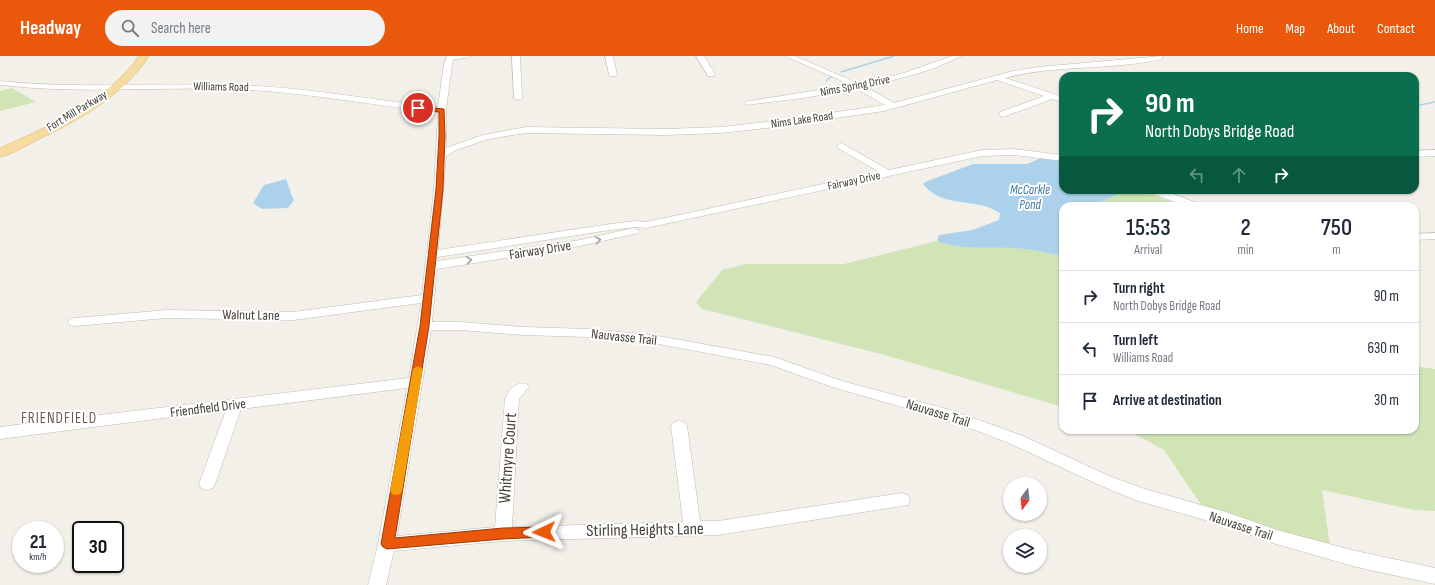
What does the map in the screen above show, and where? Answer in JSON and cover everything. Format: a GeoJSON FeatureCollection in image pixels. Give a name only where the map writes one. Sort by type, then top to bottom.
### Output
{"type":"FeatureCollection","features":[{"type":"Feature","properties":{"kind":"main road","name":"Fort Mill Parkway"},"geometry":{"type":"LineString","coordinates":[[0,153],[25,142],[89,107],[128,77],[142,62],[144,56]]}},
{"type":"Feature","properties":{"kind":"street"},"geometry":{"type":"LineString","coordinates":[[377,585],[387,544],[425,326],[439,189],[442,110],[448,64],[451,56],[467,56]]}},
{"type":"Feature","properties":{"kind":"street"},"geometry":{"type":"LineString","coordinates":[[516,56],[518,98]]}},
{"type":"Feature","properties":{"kind":"street"},"geometry":{"type":"LineString","coordinates":[[609,56],[613,74]]}},
{"type":"Feature","properties":{"kind":"street"},"geometry":{"type":"LineString","coordinates":[[700,56],[710,74]]}},
{"type":"Feature","properties":{"kind":"street"},"geometry":{"type":"LineString","coordinates":[[789,56],[833,73],[893,106]]}},
{"type":"Feature","properties":{"kind":"street","name":"Nims Spring Drive"},"geometry":{"type":"LineString","coordinates":[[749,103],[858,87],[913,74],[958,56]]}},
{"type":"Feature","properties":{"kind":"street","name":"Nims Lake Road"},"geometry":{"type":"LineString","coordinates":[[441,155],[453,148],[486,137],[520,131],[553,130],[665,132],[721,130],[767,125],[893,106],[996,77],[1039,69],[1140,61],[1161,56]]}},
{"type":"Feature","properties":{"kind":"street"},"geometry":{"type":"LineString","coordinates":[[799,60],[812,57]]}},
{"type":"Feature","properties":{"kind":"street"},"geometry":{"type":"LineString","coordinates":[[996,77],[1059,98]]}},
{"type":"Feature","properties":{"kind":"street","name":"Williams Road"},"geometry":{"type":"LineString","coordinates":[[0,83],[60,89],[257,88],[442,110]]}},
{"type":"Feature","properties":{"kind":"street"},"geometry":{"type":"LineString","coordinates":[[1003,114],[1053,96]]}},
{"type":"Feature","properties":{"kind":"street"},"geometry":{"type":"LineString","coordinates":[[841,146],[887,173]]}},
{"type":"Feature","properties":{"kind":"street","name":"Fairway Drive"},"geometry":{"type":"LineString","coordinates":[[431,260],[604,239],[640,229],[646,225],[982,153],[1014,152],[1059,158]]}},
{"type":"Feature","properties":{"kind":"street"},"geometry":{"type":"LineString","coordinates":[[1419,154],[1435,153]]}},
{"type":"Feature","properties":{"kind":"street"},"geometry":{"type":"LineString","coordinates":[[1163,194],[1185,202]]}},
{"type":"Feature","properties":{"kind":"street"},"geometry":{"type":"LineString","coordinates":[[1419,237],[1435,236]]}},
{"type":"Feature","properties":{"kind":"street","name":"Walnut Lane"},"geometry":{"type":"LineString","coordinates":[[75,322],[167,314],[293,316],[427,298]]}},
{"type":"Feature","properties":{"kind":"street","name":"Nauvasse Trail"},"geometry":{"type":"LineString","coordinates":[[425,326],[461,326],[523,331],[589,333],[653,339],[719,350],[774,362],[837,384],[942,413],[988,429],[1017,440],[1103,480],[1141,495],[1229,520],[1276,537],[1356,559],[1435,576]]}},
{"type":"Feature","properties":{"kind":"street","name":"Friendfield Drive"},"geometry":{"type":"LineString","coordinates":[[0,433],[416,382]]}},
{"type":"Feature","properties":{"kind":"street","name":"Whitmyre Court"},"geometry":{"type":"LineString","coordinates":[[503,534],[512,398],[522,386]]}},
{"type":"Feature","properties":{"kind":"street"},"geometry":{"type":"LineString","coordinates":[[207,484],[234,405]]}},
{"type":"Feature","properties":{"kind":"street"},"geometry":{"type":"LineString","coordinates":[[679,426],[692,528]]}},
{"type":"Feature","properties":{"kind":"street","name":"Stirling Heights Lane"},"geometry":{"type":"LineString","coordinates":[[387,544],[503,534],[658,531],[726,527],[902,500]]}},
{"type":"Feature","properties":{"kind":"green space"},"geometry":{"type":"Polygon","coordinates":[[[12,88],[36,102],[0,111],[0,91],[12,88]]]}},
{"type":"Feature","properties":{"kind":"green space"},"geometry":{"type":"Polygon","coordinates":[[[1118,194],[1150,194],[1172,202],[1101,202],[1118,194]]]}},
{"type":"Feature","properties":{"kind":"green space"},"geometry":{"type":"Polygon","coordinates":[[[937,241],[954,246],[973,248],[1018,248],[1059,255],[1059,406],[885,355],[702,309],[696,302],[722,270],[746,264],[844,264],[937,241]]]}},
{"type":"Feature","properties":{"kind":"green space"},"geometry":{"type":"Polygon","coordinates":[[[1419,367],[1435,369],[1435,511],[1414,510],[1322,490],[1330,546],[1202,506],[1164,450],[1134,434],[1419,434],[1419,367]]]}},
{"type":"Feature","properties":{"kind":"water","name":"McCorkle Pond"},"geometry":{"type":"Polygon","coordinates":[[[1041,158],[1059,160],[1059,194],[1118,194],[1101,202],[1059,202],[1059,255],[1018,248],[973,248],[954,246],[937,241],[939,235],[972,230],[999,220],[1000,213],[988,207],[945,199],[929,191],[923,184],[925,182],[973,164],[1027,164],[1041,158]]]}},
{"type":"Feature","properties":{"kind":"water"},"geometry":{"type":"Polygon","coordinates":[[[286,179],[294,200],[288,208],[262,209],[253,203],[264,185],[286,179]]]}},
{"type":"Feature","properties":{"kind":"waterway"},"geometry":{"type":"LineString","coordinates":[[841,72],[894,56]]}},
{"type":"Feature","properties":{"kind":"waterway"},"geometry":{"type":"LineString","coordinates":[[826,81],[832,76]]}},
{"type":"Feature","properties":{"kind":"waterway"},"geometry":{"type":"LineString","coordinates":[[1419,105],[1435,102]]}},
{"type":"Feature","properties":{"kind":"slow traffic"},"geometry":{"type":"LineString","coordinates":[[396,491],[418,369]]}},
{"type":"Feature","properties":{"kind":"district","name":"FRIENDFIELD"},"geometry":{"type":"Point","coordinates":[59,418]}},
{"type":"Feature","properties":{"kind":"route"},"geometry":{"type":"LineString","coordinates":[[418,108],[442,110],[439,189],[431,255],[425,326],[387,544],[544,532]]}}]}
